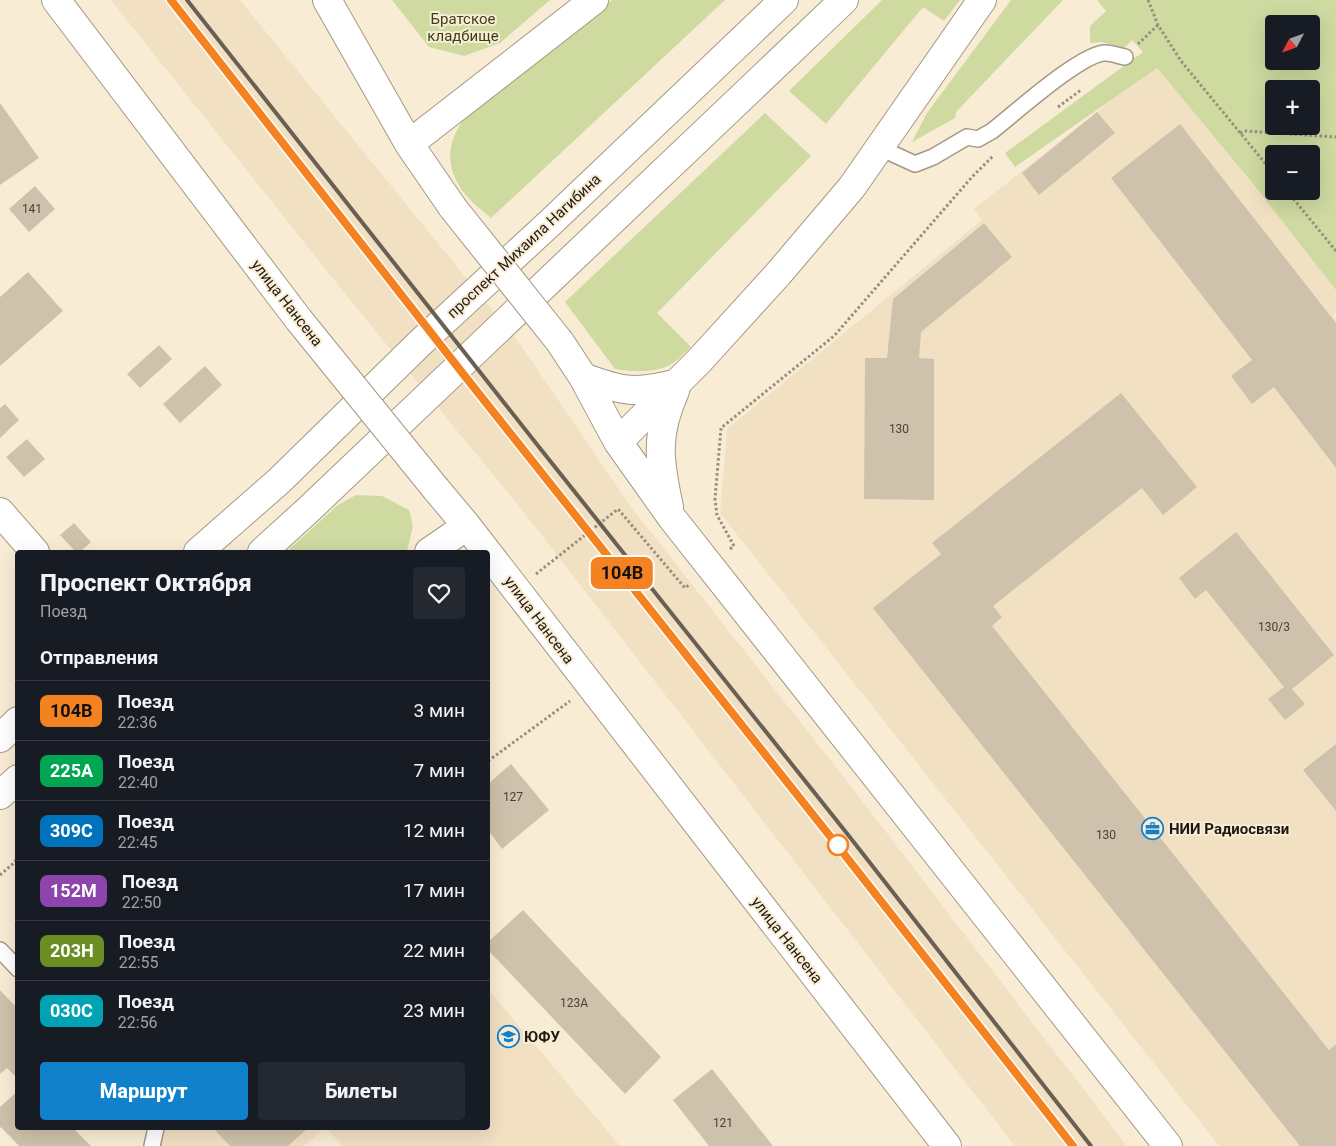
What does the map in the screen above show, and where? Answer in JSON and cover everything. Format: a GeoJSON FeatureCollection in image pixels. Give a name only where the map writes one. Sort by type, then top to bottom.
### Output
{"type":"FeatureCollection","features":[{"type":"Feature","properties":{"kind":"main road","name":"улица Нансена"},"geometry":{"type":"LineString","coordinates":[[56,0],[299,320],[485,550]]}},
{"type":"Feature","properties":{"kind":"main road"},"geometry":{"type":"LineString","coordinates":[[327,0],[408,144],[452,208],[560,342],[583,377],[618,442],[672,518],[1168,1146]]}},
{"type":"Feature","properties":{"kind":"main road"},"geometry":{"type":"LineString","coordinates":[[408,144],[594,0]]}},
{"type":"Feature","properties":{"kind":"main road","name":"проспект Михаила Нагибина"},"geometry":{"type":"LineString","coordinates":[[200,550],[278,481],[420,343],[784,0]]}},
{"type":"Feature","properties":{"kind":"main road"},"geometry":{"type":"LineString","coordinates":[[264,550],[844,0]]}},
{"type":"Feature","properties":{"kind":"main road"},"geometry":{"type":"LineString","coordinates":[[618,442],[678,383],[779,273],[852,187],[982,0]]}},
{"type":"Feature","properties":{"kind":"main road"},"geometry":{"type":"LineString","coordinates":[[583,377],[607,386],[633,390],[653,389],[678,383]]}},
{"type":"Feature","properties":{"kind":"main road"},"geometry":{"type":"LineString","coordinates":[[672,518],[661,468],[660,437],[669,405],[678,383]]}},
{"type":"Feature","properties":{"kind":"main road"},"geometry":{"type":"LineString","coordinates":[[0,512],[33,550]]}},
{"type":"Feature","properties":{"kind":"main road"},"geometry":{"type":"LineString","coordinates":[[432,550],[467,526]]}},
{"type":"Feature","properties":{"kind":"main road","name":"улица Нансена"},"geometry":{"type":"LineString","coordinates":[[490,556],[947,1146]]}},
{"type":"Feature","properties":{"kind":"main road"},"geometry":{"type":"LineString","coordinates":[[0,738],[15,724]]}},
{"type":"Feature","properties":{"kind":"main road"},"geometry":{"type":"LineString","coordinates":[[0,795],[15,782]]}},
{"type":"Feature","properties":{"kind":"lane"},"geometry":{"type":"LineString","coordinates":[[878,147],[915,164],[933,157],[967,137],[978,139],[992,131],[1080,63],[1105,53],[1125,57]]}},
{"type":"Feature","properties":{"kind":"lane"},"geometry":{"type":"LineString","coordinates":[[0,950],[15,966]]}},
{"type":"Feature","properties":{"kind":"lane"},"geometry":{"type":"LineString","coordinates":[[152,1146],[156,1130]]}},
{"type":"Feature","properties":{"kind":"path"},"geometry":{"type":"LineString","coordinates":[[1148,0],[1158,25],[1181,61],[1265,163]]}},
{"type":"Feature","properties":{"kind":"path"},"geometry":{"type":"LineString","coordinates":[[1240,133],[1246,131],[1336,137]]}},
{"type":"Feature","properties":{"kind":"path"},"geometry":{"type":"LineString","coordinates":[[534,575],[618,510],[685,588],[734,546],[717,515],[715,499],[721,428],[834,336],[972,177]]}},
{"type":"Feature","properties":{"kind":"path"},"geometry":{"type":"LineString","coordinates":[[1295,200],[1336,251]]}},
{"type":"Feature","properties":{"kind":"path"},"geometry":{"type":"LineString","coordinates":[[490,760],[590,686]]}},
{"type":"Feature","properties":{"kind":"path"},"geometry":{"type":"LineString","coordinates":[[0,875],[15,862]]}},
{"type":"Feature","properties":{"kind":"shaded area"},"geometry":{"type":"Polygon","coordinates":[[[111,0],[240,0],[520,344],[631,507],[843,776],[1127,1146],[1015,1146],[522,510],[346,295],[111,0]]]}},
{"type":"Feature","properties":{"kind":"shaded area","name":"НИИ Радиосвязи"},"geometry":{"type":"Polygon","coordinates":[[[1155,66],[1336,286],[1336,313],[1334,316],[1336,319],[1336,1146],[1219,1146],[720,513],[727,429],[982,220],[974,209],[1155,66]]]}},
{"type":"Feature","properties":{"kind":"shaded area","name":"ЮФУ"},"geometry":{"type":"Polygon","coordinates":[[[490,991],[620,1146],[343,1146],[328,1130],[490,1130],[490,991]]]}},
{"type":"Feature","properties":{"kind":"shaded area"},"geometry":{"type":"Polygon","coordinates":[[[160,1130],[323,1130],[304,1146],[154,1146],[160,1130]]]}},
{"type":"Feature","properties":{"kind":"green space","name":"Братское кладбище"},"geometry":{"type":"Polygon","coordinates":[[[392,0],[550,0],[500,43],[464,56],[429,47],[392,0]]]}},
{"type":"Feature","properties":{"kind":"green space"},"geometry":{"type":"Polygon","coordinates":[[[612,0],[725,0],[491,218],[465,194],[457,181],[450,157],[455,134],[470,112],[480,102],[612,0]]]}},
{"type":"Feature","properties":{"kind":"green space"},"geometry":{"type":"Polygon","coordinates":[[[882,0],[960,0],[944,21],[923,7],[826,124],[789,91],[882,0]]]}},
{"type":"Feature","properties":{"kind":"green space"},"geometry":{"type":"Polygon","coordinates":[[[1011,0],[1063,0],[956,112],[955,118],[912,142],[927,113],[1011,0]]]}},
{"type":"Feature","properties":{"kind":"green space"},"geometry":{"type":"Polygon","coordinates":[[[1097,0],[1336,0],[1336,290],[1266,200],[1320,200],[1320,145],[1265,145],[1265,199],[1157,68],[1015,167],[1005,153],[1143,52],[1132,40],[1124,48],[1101,42],[1090,43],[1090,26],[1106,11],[1097,0]]]}},
{"type":"Feature","properties":{"kind":"green space"},"geometry":{"type":"Polygon","coordinates":[[[765,113],[811,156],[657,313],[691,347],[673,363],[663,368],[643,371],[615,369],[565,302],[765,113]]]}},
{"type":"Feature","properties":{"kind":"green space"},"geometry":{"type":"Polygon","coordinates":[[[356,495],[382,496],[409,510],[413,526],[407,550],[288,550],[338,505],[356,495]]]}},
{"type":"Feature","properties":{"kind":"building"},"geometry":{"type":"Polygon","coordinates":[[[0,103],[39,158],[0,185],[0,103]]]}},
{"type":"Feature","properties":{"kind":"building"},"geometry":{"type":"Polygon","coordinates":[[[1097,112],[1115,133],[1039,195],[1022,173],[1097,112]]]}},
{"type":"Feature","properties":{"kind":"building"},"geometry":{"type":"Polygon","coordinates":[[[1180,124],[1336,323],[1336,468],[1274,387],[1252,404],[1231,376],[1252,360],[1111,178],[1180,124]]]}},
{"type":"Feature","properties":{"kind":"building"},"geometry":{"type":"Polygon","coordinates":[[[35,186],[55,209],[29,232],[9,209],[35,186]]]}},
{"type":"Feature","properties":{"kind":"building"},"geometry":{"type":"Polygon","coordinates":[[[984,223],[1012,257],[921,332],[919,358],[934,359],[934,500],[864,499],[865,358],[887,358],[893,299],[984,223]]]}},
{"type":"Feature","properties":{"kind":"building"},"geometry":{"type":"Polygon","coordinates":[[[28,272],[63,311],[0,366],[0,297],[28,272]]]}},
{"type":"Feature","properties":{"kind":"building"},"geometry":{"type":"Polygon","coordinates":[[[159,345],[172,359],[140,388],[127,374],[159,345]]]}},
{"type":"Feature","properties":{"kind":"building"},"geometry":{"type":"Polygon","coordinates":[[[205,366],[222,385],[180,423],[163,404],[205,366]]]}},
{"type":"Feature","properties":{"kind":"building"},"geometry":{"type":"Polygon","coordinates":[[[1121,393],[1197,487],[1163,515],[1142,488],[993,606],[1002,617],[992,626],[1329,1050],[1336,1044],[1336,1146],[1300,1146],[873,608],[941,554],[932,543],[1121,393]]]}},
{"type":"Feature","properties":{"kind":"building"},"geometry":{"type":"Polygon","coordinates":[[[5,404],[19,420],[0,438],[0,408],[5,404]]]}},
{"type":"Feature","properties":{"kind":"building"},"geometry":{"type":"Polygon","coordinates":[[[27,439],[45,459],[24,477],[6,457],[27,439]]]}},
{"type":"Feature","properties":{"kind":"building"},"geometry":{"type":"Polygon","coordinates":[[[74,523],[91,542],[82,550],[74,550],[60,535],[74,523]]]}},
{"type":"Feature","properties":{"kind":"building"},"geometry":{"type":"Polygon","coordinates":[[[1236,532],[1334,655],[1292,689],[1305,704],[1285,720],[1268,699],[1284,687],[1206,590],[1195,599],[1179,578],[1236,532]]]}},
{"type":"Feature","properties":{"kind":"building"},"geometry":{"type":"Polygon","coordinates":[[[1336,744],[1336,811],[1303,770],[1336,744]]]}},
{"type":"Feature","properties":{"kind":"building"},"geometry":{"type":"Polygon","coordinates":[[[511,764],[549,810],[502,849],[490,833],[490,782],[511,764]]]}},
{"type":"Feature","properties":{"kind":"building"},"geometry":{"type":"Polygon","coordinates":[[[523,910],[661,1057],[625,1094],[490,952],[490,940],[523,910]]]}},
{"type":"Feature","properties":{"kind":"building"},"geometry":{"type":"Polygon","coordinates":[[[0,990],[15,1006],[15,1076],[7,1068],[0,1074],[0,990]]]}},
{"type":"Feature","properties":{"kind":"building"},"geometry":{"type":"Polygon","coordinates":[[[712,1069],[773,1146],[709,1146],[673,1100],[712,1069]]]}},
{"type":"Feature","properties":{"kind":"building"},"geometry":{"type":"Polygon","coordinates":[[[15,1094],[15,1130],[75,1130],[91,1146],[19,1146],[0,1128],[0,1107],[15,1094]]]}},
{"type":"Feature","properties":{"kind":"building"},"geometry":{"type":"Polygon","coordinates":[[[215,1130],[306,1130],[288,1146],[230,1146],[215,1130]]]}},
{"type":"Feature","properties":{"kind":"railway"},"geometry":{"type":"LineString","coordinates":[[171,0],[1073,1146]]}},
{"type":"Feature","properties":{"kind":"railway"},"geometry":{"type":"LineString","coordinates":[[187,0],[539,447],[849,836],[1091,1146]]}},
{"type":"Feature","properties":{"kind":"train","name":"104В"},"geometry":{"type":"LineString","coordinates":[[171,0],[369,255],[1073,1146]]}},
{"type":"Feature","properties":{"kind":"place","name":"НИИ Радиосвязи"},"geometry":{"type":"Point","coordinates":[1153,829]}},
{"type":"Feature","properties":{"kind":"place","name":"ЮФУ"},"geometry":{"type":"Point","coordinates":[508,1037]}}]}
